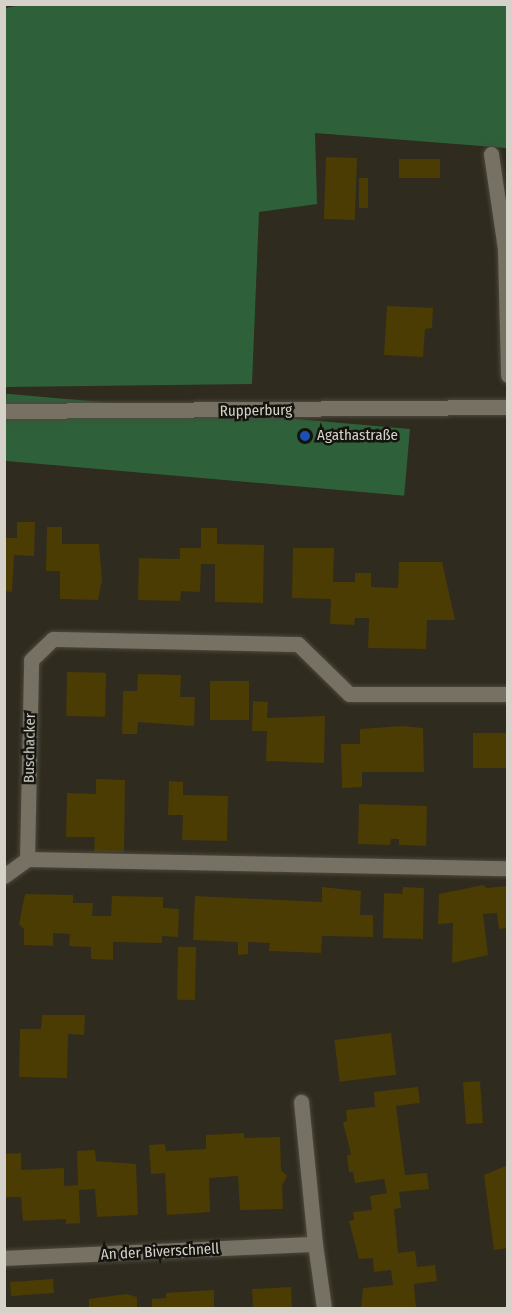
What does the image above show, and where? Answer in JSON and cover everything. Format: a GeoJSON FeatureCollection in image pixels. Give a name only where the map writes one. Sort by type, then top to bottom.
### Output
{"type":"FeatureCollection","features":[{"type":"Feature","properties":{"kind":"street"},"geometry":{"type":"LineString","coordinates":[[491,154],[505,249],[507,375]]}},
{"type":"Feature","properties":{"kind":"street","name":"Rupperburg"},"geometry":{"type":"LineString","coordinates":[[4,411],[507,407]]}},
{"type":"Feature","properties":{"kind":"street","name":"Buschacker"},"geometry":{"type":"LineString","coordinates":[[27,859],[31,660],[53,639],[298,644],[349,694],[507,694]]}},
{"type":"Feature","properties":{"kind":"street"},"geometry":{"type":"LineString","coordinates":[[4,876],[27,859],[507,868]]}},
{"type":"Feature","properties":{"kind":"street"},"geometry":{"type":"LineString","coordinates":[[301,1102],[315,1244],[324,1308]]}},
{"type":"Feature","properties":{"kind":"street","name":"An der Biverschnell"},"geometry":{"type":"LineString","coordinates":[[4,1258],[315,1244]]}},
{"type":"Feature","properties":{"kind":"green space"},"geometry":{"type":"Polygon","coordinates":[[[27,4],[507,5],[507,148],[315,133],[317,204],[259,212],[252,384],[5,387],[5,8],[27,4]]]}},
{"type":"Feature","properties":{"kind":"green space"},"geometry":{"type":"Polygon","coordinates":[[[7,394],[410,429],[404,496],[4,461],[7,394]]]}},
{"type":"Feature","properties":{"kind":"building"},"geometry":{"type":"Polygon","coordinates":[[[326,157],[357,158],[355,220],[324,219],[326,157]]]}},
{"type":"Feature","properties":{"kind":"building"},"geometry":{"type":"Polygon","coordinates":[[[399,159],[440,159],[440,178],[399,178],[399,159]]]}},
{"type":"Feature","properties":{"kind":"building"},"geometry":{"type":"Polygon","coordinates":[[[359,178],[368,178],[368,208],[359,208],[359,178]]]}},
{"type":"Feature","properties":{"kind":"building"},"geometry":{"type":"Polygon","coordinates":[[[387,306],[433,308],[432,328],[425,329],[423,357],[384,355],[387,306]]]}},
{"type":"Feature","properties":{"kind":"building"},"geometry":{"type":"Polygon","coordinates":[[[17,522],[35,522],[34,556],[14,555],[12,592],[4,591],[4,538],[17,538],[17,522]]]}},
{"type":"Feature","properties":{"kind":"building"},"geometry":{"type":"Polygon","coordinates":[[[47,527],[62,527],[62,544],[99,544],[102,580],[98,600],[60,599],[60,571],[46,571],[47,527]]]}},
{"type":"Feature","properties":{"kind":"building"},"geometry":{"type":"Polygon","coordinates":[[[201,528],[217,528],[217,544],[264,545],[263,603],[215,602],[215,564],[201,564],[200,592],[181,591],[180,601],[138,600],[139,558],[180,559],[180,548],[201,548],[201,528]]]}},
{"type":"Feature","properties":{"kind":"building"},"geometry":{"type":"Polygon","coordinates":[[[293,548],[334,548],[333,582],[355,582],[355,573],[371,573],[371,587],[398,588],[399,562],[442,562],[455,620],[427,620],[426,649],[368,648],[369,618],[355,618],[354,625],[330,624],[331,599],[292,598],[293,548]]]}},
{"type":"Feature","properties":{"kind":"building"},"geometry":{"type":"Polygon","coordinates":[[[67,672],[106,673],[105,717],[66,716],[67,672]]]}},
{"type":"Feature","properties":{"kind":"building"},"geometry":{"type":"Polygon","coordinates":[[[138,674],[181,675],[180,697],[195,697],[194,726],[138,722],[137,734],[122,734],[123,691],[137,691],[138,674]]]}},
{"type":"Feature","properties":{"kind":"building"},"geometry":{"type":"Polygon","coordinates":[[[210,681],[249,681],[249,720],[210,720],[210,681]]]}},
{"type":"Feature","properties":{"kind":"building"},"geometry":{"type":"Polygon","coordinates":[[[253,701],[268,702],[267,718],[325,716],[324,763],[266,761],[267,731],[252,731],[253,701]]]}},
{"type":"Feature","properties":{"kind":"building"},"geometry":{"type":"Polygon","coordinates":[[[402,726],[423,728],[424,772],[362,772],[362,787],[342,788],[341,744],[360,744],[360,729],[402,726]]]}},
{"type":"Feature","properties":{"kind":"building"},"geometry":{"type":"Polygon","coordinates":[[[473,733],[506,733],[506,768],[473,768],[473,733]]]}},
{"type":"Feature","properties":{"kind":"building"},"geometry":{"type":"Polygon","coordinates":[[[96,779],[125,780],[124,852],[94,852],[95,837],[66,837],[67,793],[96,794],[96,779]]]}},
{"type":"Feature","properties":{"kind":"building"},"geometry":{"type":"Polygon","coordinates":[[[169,781],[183,782],[183,795],[228,796],[227,841],[182,840],[183,815],[168,815],[169,781]]]}},
{"type":"Feature","properties":{"kind":"building"},"geometry":{"type":"Polygon","coordinates":[[[359,804],[427,806],[426,846],[399,845],[399,839],[391,839],[390,845],[358,844],[359,804]]]}},
{"type":"Feature","properties":{"kind":"building"},"geometry":{"type":"Polygon","coordinates":[[[483,885],[487,888],[508,886],[508,928],[499,929],[497,913],[483,914],[488,955],[452,963],[453,923],[438,924],[439,894],[483,885]]]}},
{"type":"Feature","properties":{"kind":"building"},"geometry":{"type":"Polygon","coordinates":[[[322,887],[361,891],[360,915],[373,915],[373,937],[322,936],[321,953],[269,951],[270,943],[248,942],[248,954],[238,955],[238,942],[193,940],[195,896],[322,902],[322,887]]]}},
{"type":"Feature","properties":{"kind":"building"},"geometry":{"type":"Polygon","coordinates":[[[403,887],[424,888],[423,939],[383,938],[384,893],[402,894],[403,887]]]}},
{"type":"Feature","properties":{"kind":"building"},"geometry":{"type":"Polygon","coordinates":[[[25,894],[73,895],[73,903],[93,903],[92,916],[111,916],[112,896],[163,897],[163,908],[179,909],[178,937],[162,936],[162,943],[113,942],[113,960],[91,959],[91,947],[69,946],[70,934],[53,933],[53,946],[24,945],[24,929],[19,924],[25,894]]]}},
{"type":"Feature","properties":{"kind":"building"},"geometry":{"type":"Polygon","coordinates":[[[178,947],[196,947],[195,1000],[177,1000],[178,947]]]}},
{"type":"Feature","properties":{"kind":"building"},"geometry":{"type":"Polygon","coordinates":[[[42,1015],[85,1015],[84,1035],[68,1034],[67,1078],[19,1077],[20,1029],[41,1029],[42,1015]]]}},
{"type":"Feature","properties":{"kind":"building"},"geometry":{"type":"Polygon","coordinates":[[[391,1033],[396,1075],[340,1082],[334,1040],[391,1033]]]}},
{"type":"Feature","properties":{"kind":"building"},"geometry":{"type":"Polygon","coordinates":[[[480,1081],[483,1123],[466,1124],[463,1082],[480,1081]]]}},
{"type":"Feature","properties":{"kind":"building"},"geometry":{"type":"Polygon","coordinates":[[[418,1087],[420,1103],[396,1106],[405,1175],[427,1173],[429,1189],[399,1192],[401,1208],[394,1209],[398,1253],[415,1251],[417,1267],[435,1265],[437,1281],[414,1284],[416,1308],[361,1308],[363,1288],[393,1285],[391,1270],[374,1272],[373,1258],[359,1259],[349,1221],[354,1220],[353,1212],[372,1210],[370,1196],[387,1193],[384,1179],[355,1183],[353,1172],[349,1172],[347,1156],[351,1154],[343,1122],[347,1121],[346,1110],[375,1107],[374,1092],[418,1087]]]}},
{"type":"Feature","properties":{"kind":"building"},"geometry":{"type":"Polygon","coordinates":[[[244,1133],[244,1138],[280,1137],[281,1170],[287,1176],[282,1186],[283,1209],[240,1210],[238,1176],[209,1178],[210,1212],[167,1215],[165,1173],[151,1174],[149,1145],[165,1144],[166,1151],[206,1149],[206,1135],[244,1133]]]}},
{"type":"Feature","properties":{"kind":"building"},"geometry":{"type":"Polygon","coordinates":[[[95,1150],[96,1161],[136,1164],[138,1215],[97,1217],[95,1189],[79,1190],[80,1223],[66,1224],[66,1219],[23,1221],[21,1197],[4,1197],[4,1154],[21,1153],[21,1170],[64,1168],[64,1186],[78,1185],[77,1151],[95,1150]]]}},
{"type":"Feature","properties":{"kind":"building"},"geometry":{"type":"Polygon","coordinates":[[[508,1165],[508,1248],[494,1250],[484,1175],[508,1165]]]}},
{"type":"Feature","properties":{"kind":"building"},"geometry":{"type":"Polygon","coordinates":[[[53,1279],[54,1293],[11,1296],[10,1282],[53,1279]]]}},
{"type":"Feature","properties":{"kind":"building"},"geometry":{"type":"Polygon","coordinates":[[[291,1287],[292,1308],[253,1308],[252,1289],[291,1287]]]}},
{"type":"Feature","properties":{"kind":"building"},"geometry":{"type":"Polygon","coordinates":[[[214,1290],[214,1308],[152,1308],[152,1299],[166,1298],[166,1293],[214,1290]]]}},
{"type":"Feature","properties":{"kind":"building"},"geometry":{"type":"Polygon","coordinates":[[[126,1294],[137,1297],[137,1308],[89,1308],[89,1299],[126,1294]]]}},
{"type":"Feature","properties":{"kind":"place","name":"Agathastraße"},"geometry":{"type":"Point","coordinates":[305,436]}}]}
